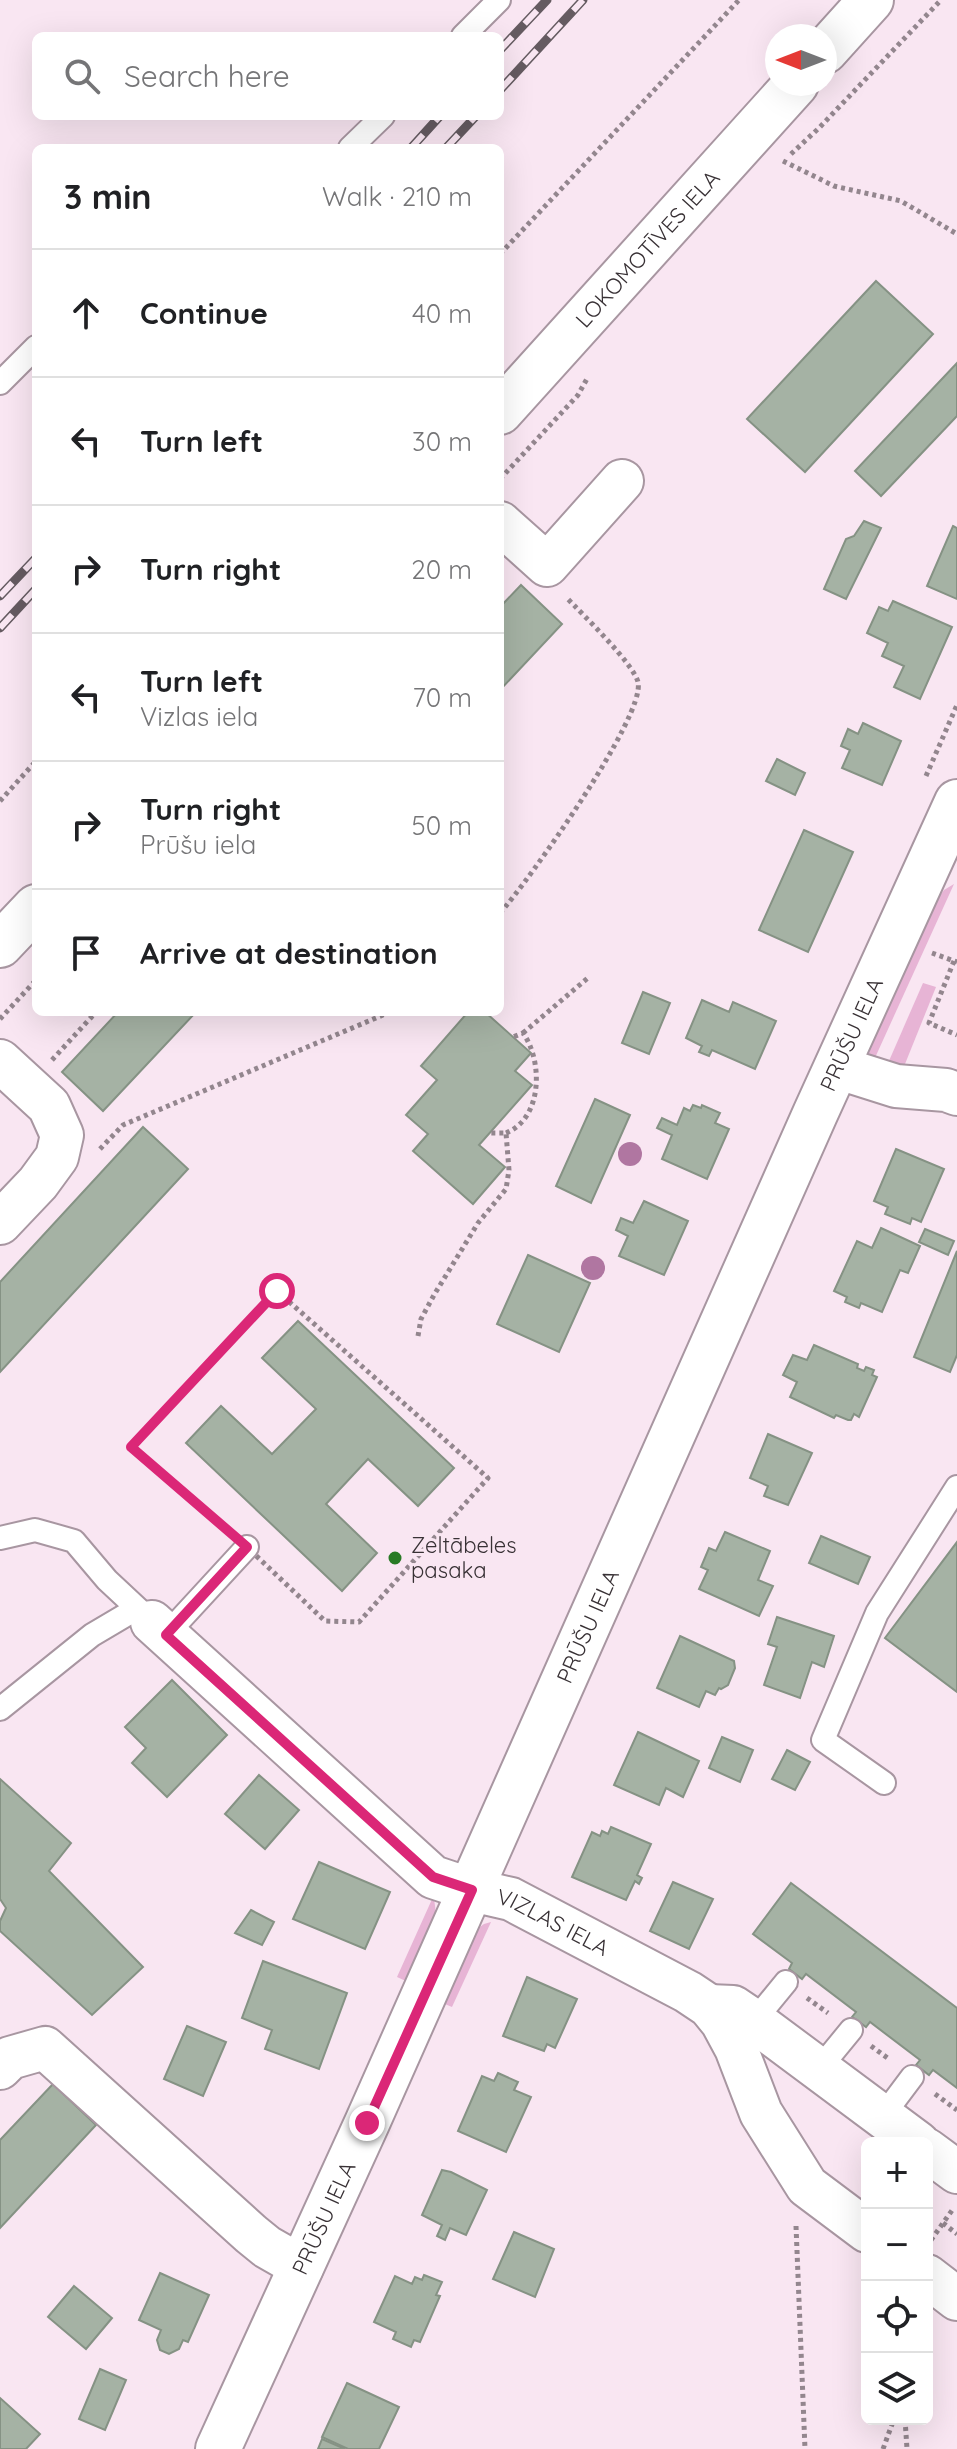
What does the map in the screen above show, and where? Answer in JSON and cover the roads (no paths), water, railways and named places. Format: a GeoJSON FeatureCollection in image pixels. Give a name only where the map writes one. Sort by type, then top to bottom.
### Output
{"type":"FeatureCollection","features":[{"type":"Feature","properties":{"kind":"street"},"geometry":{"type":"LineString","coordinates":[[837,38],[871,0]]}},
{"type":"Feature","properties":{"kind":"street","name":"LOKOMOTĪVES IELA"},"geometry":{"type":"LineString","coordinates":[[504,408],[785,96]]}},
{"type":"Feature","properties":{"kind":"street"},"geometry":{"type":"LineString","coordinates":[[504,527],[547,565],[622,481]]}},
{"type":"Feature","properties":{"kind":"street","name":"PRŪŠU IELA"},"geometry":{"type":"LineString","coordinates":[[218,2449],[472,1890],[836,1067],[948,847],[957,802]]}},
{"type":"Feature","properties":{"kind":"street"},"geometry":{"type":"LineString","coordinates":[[0,945],[32,911]]}},
{"type":"Feature","properties":{"kind":"street"},"geometry":{"type":"LineString","coordinates":[[836,1067],[896,1086],[946,1090],[957,1094]]}},
{"type":"Feature","properties":{"kind":"street"},"geometry":{"type":"LineString","coordinates":[[0,1223],[38,1183],[57,1157],[62,1135],[49,1106],[13,1074]]}},
{"type":"Feature","properties":{"kind":"street","name":"VIZLAS IELA"},"geometry":{"type":"LineString","coordinates":[[151,1622],[433,1877],[511,1899],[709,2006],[736,2048],[761,2113],[807,2186],[861,2226]]}},
{"type":"Feature","properties":{"kind":"street"},"geometry":{"type":"LineString","coordinates":[[709,2006],[733,2007],[754,2021],[943,2163]]}},
{"type":"Feature","properties":{"kind":"street"},"geometry":{"type":"LineString","coordinates":[[0,2068],[10,2058],[45,2048],[251,2234],[302,2267]]}},
{"type":"Feature","properties":{"kind":"street"},"geometry":{"type":"LineString","coordinates":[[933,2281],[957,2299]]}},
{"type":"Feature","properties":{"kind":"lane"},"geometry":{"type":"LineString","coordinates":[[467,32],[499,0]]}},
{"type":"Feature","properties":{"kind":"lane"},"geometry":{"type":"LineString","coordinates":[[354,144],[379,120]]}},
{"type":"Feature","properties":{"kind":"lane"},"geometry":{"type":"LineString","coordinates":[[0,383],[32,351]]}},
{"type":"Feature","properties":{"kind":"lane"},"geometry":{"type":"LineString","coordinates":[[884,1783],[823,1740],[877,1613],[957,1487]]}},
{"type":"Feature","properties":{"kind":"lane"},"geometry":{"type":"LineString","coordinates":[[0,1538],[35,1530],[74,1541],[107,1580],[151,1622]]}},
{"type":"Feature","properties":{"kind":"lane"},"geometry":{"type":"LineString","coordinates":[[0,1709],[92,1635],[151,1622],[247,1547]]}},
{"type":"Feature","properties":{"kind":"lane"},"geometry":{"type":"LineString","coordinates":[[754,2021],[786,1982]]}},
{"type":"Feature","properties":{"kind":"lane"},"geometry":{"type":"LineString","coordinates":[[819,2069],[851,2030]]}},
{"type":"Feature","properties":{"kind":"lane"},"geometry":{"type":"LineString","coordinates":[[882,2117],[912,2077]]}},
{"type":"Feature","properties":{"kind":"railway"},"geometry":{"type":"LineString","coordinates":[[504,46],[547,0]]}},
{"type":"Feature","properties":{"kind":"railway"},"geometry":{"type":"LineString","coordinates":[[504,86],[583,0]]}},
{"type":"Feature","properties":{"kind":"railway"},"geometry":{"type":"LineString","coordinates":[[415,144],[436,120]]}},
{"type":"Feature","properties":{"kind":"railway"},"geometry":{"type":"LineString","coordinates":[[450,144],[472,120]]}},
{"type":"Feature","properties":{"kind":"railway"},"geometry":{"type":"LineString","coordinates":[[0,596],[32,562]]}},
{"type":"Feature","properties":{"kind":"railway"},"geometry":{"type":"LineString","coordinates":[[0,628],[32,593]]}},
{"type":"Feature","properties":{"kind":"place","name":"Zeltābeles pasaka"},"geometry":{"type":"Point","coordinates":[395,1558]}}]}
